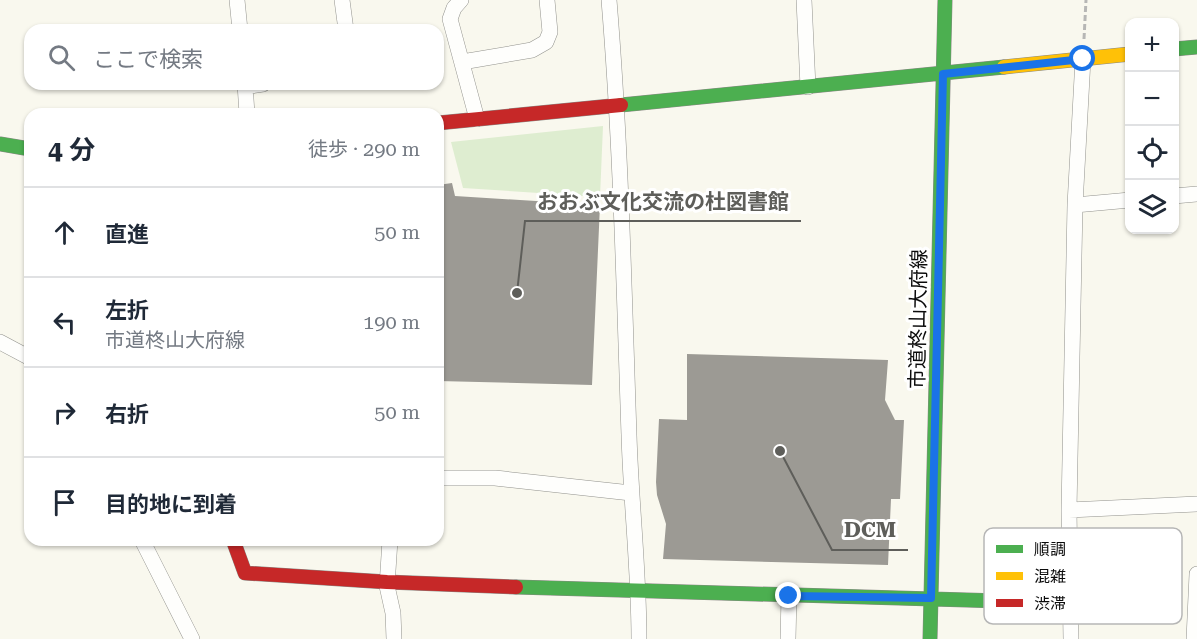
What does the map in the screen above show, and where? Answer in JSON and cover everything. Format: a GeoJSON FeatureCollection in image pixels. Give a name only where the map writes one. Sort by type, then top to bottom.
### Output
{"type":"FeatureCollection","features":[{"type":"Feature","properties":{"kind":"street"},"geometry":{"type":"LineString","coordinates":[[237,0],[239,24]]}},
{"type":"Feature","properties":{"kind":"street"},"geometry":{"type":"LineString","coordinates":[[342,0],[345,24]]}},
{"type":"Feature","properties":{"kind":"street"},"geometry":{"type":"LineString","coordinates":[[461,0],[454,8],[450,19],[477,119]]}},
{"type":"Feature","properties":{"kind":"street"},"geometry":{"type":"LineString","coordinates":[[462,62],[532,50],[546,42],[550,32],[547,0]]}},
{"type":"Feature","properties":{"kind":"street"},"geometry":{"type":"LineString","coordinates":[[609,0],[618,105],[631,493],[639,591],[639,639]]}},
{"type":"Feature","properties":{"kind":"street"},"geometry":{"type":"LineString","coordinates":[[804,0],[808,87]]}},
{"type":"Feature","properties":{"kind":"street","name":"市道柊山大府線"},"geometry":{"type":"LineString","coordinates":[[930,639],[945,0]]}},
{"type":"Feature","properties":{"kind":"street"},"geometry":{"type":"LineString","coordinates":[[1179,48],[1197,46]]}},
{"type":"Feature","properties":{"kind":"street"},"geometry":{"type":"LineString","coordinates":[[444,122],[1125,55]]}},
{"type":"Feature","properties":{"kind":"street"},"geometry":{"type":"LineString","coordinates":[[1069,528],[1075,205],[1083,59]]}},
{"type":"Feature","properties":{"kind":"street"},"geometry":{"type":"LineString","coordinates":[[246,90],[247,108]]}},
{"type":"Feature","properties":{"kind":"street"},"geometry":{"type":"LineString","coordinates":[[0,144],[24,148]]}},
{"type":"Feature","properties":{"kind":"street"},"geometry":{"type":"LineString","coordinates":[[1179,196],[1197,194]]}},
{"type":"Feature","properties":{"kind":"street"},"geometry":{"type":"LineString","coordinates":[[1075,205],[1125,200]]}},
{"type":"Feature","properties":{"kind":"street"},"geometry":{"type":"LineString","coordinates":[[0,342],[24,355]]}},
{"type":"Feature","properties":{"kind":"street"},"geometry":{"type":"LineString","coordinates":[[444,477],[495,478],[631,493]]}},
{"type":"Feature","properties":{"kind":"street"},"geometry":{"type":"LineString","coordinates":[[1069,510],[1197,504]]}},
{"type":"Feature","properties":{"kind":"street"},"geometry":{"type":"LineString","coordinates":[[145,546],[192,639]]}},
{"type":"Feature","properties":{"kind":"street"},"geometry":{"type":"LineString","coordinates":[[235,546],[245,573],[387,582],[789,596],[984,600]]}},
{"type":"Feature","properties":{"kind":"street"},"geometry":{"type":"LineString","coordinates":[[390,546],[387,582],[393,613],[394,639]]}},
{"type":"Feature","properties":{"kind":"street"},"geometry":{"type":"LineString","coordinates":[[1194,639],[1197,574]]}},
{"type":"Feature","properties":{"kind":"street"},"geometry":{"type":"LineString","coordinates":[[788,639],[789,596]]}},
{"type":"Feature","properties":{"kind":"path"},"geometry":{"type":"LineString","coordinates":[[1083,59],[1086,0]]}},
{"type":"Feature","properties":{"kind":"green space"},"geometry":{"type":"Polygon","coordinates":[[[603,126],[600,197],[463,188],[451,142],[603,126]]]}},
{"type":"Feature","properties":{"kind":"building"},"geometry":{"type":"Polygon","coordinates":[[[452,183],[455,196],[600,205],[592,385],[444,381],[444,184],[452,183]]]}},
{"type":"Feature","properties":{"kind":"building"},"geometry":{"type":"Polygon","coordinates":[[[687,354],[888,360],[885,400],[895,420],[904,420],[900,499],[891,499],[888,565],[663,559],[666,524],[657,495],[656,482],[659,419],[687,420],[687,354]]]}},
{"type":"Feature","properties":{"kind":"traffic: fast"},"geometry":{"type":"LineString","coordinates":[[930,639],[945,0]]}},
{"type":"Feature","properties":{"kind":"traffic: fast"},"geometry":{"type":"LineString","coordinates":[[1179,49],[1197,47]]}},
{"type":"Feature","properties":{"kind":"traffic: fast"},"geometry":{"type":"LineString","coordinates":[[621,105],[1004,67]]}},
{"type":"Feature","properties":{"kind":"traffic: fast"},"geometry":{"type":"LineString","coordinates":[[0,144],[24,148]]}},
{"type":"Feature","properties":{"kind":"traffic: fast"},"geometry":{"type":"LineString","coordinates":[[516,587],[984,600]]}},
{"type":"Feature","properties":{"kind":"traffic: slow"},"geometry":{"type":"LineString","coordinates":[[1004,67],[1125,55]]}},
{"type":"Feature","properties":{"kind":"traffic: jam"},"geometry":{"type":"LineString","coordinates":[[444,122],[621,105]]}},
{"type":"Feature","properties":{"kind":"traffic: jam"},"geometry":{"type":"LineString","coordinates":[[235,546],[245,573],[516,587]]}},
{"type":"Feature","properties":{"kind":"place","name":"おおぶ文化交流の杜図書館"},"geometry":{"type":"Point","coordinates":[517,293]}},
{"type":"Feature","properties":{"kind":"place","name":"DCM"},"geometry":{"type":"Point","coordinates":[780,451]}},
{"type":"Feature","properties":{"kind":"route"},"geometry":{"type":"LineString","coordinates":[[789,596],[931,598],[943,74],[1083,59]]}}]}
